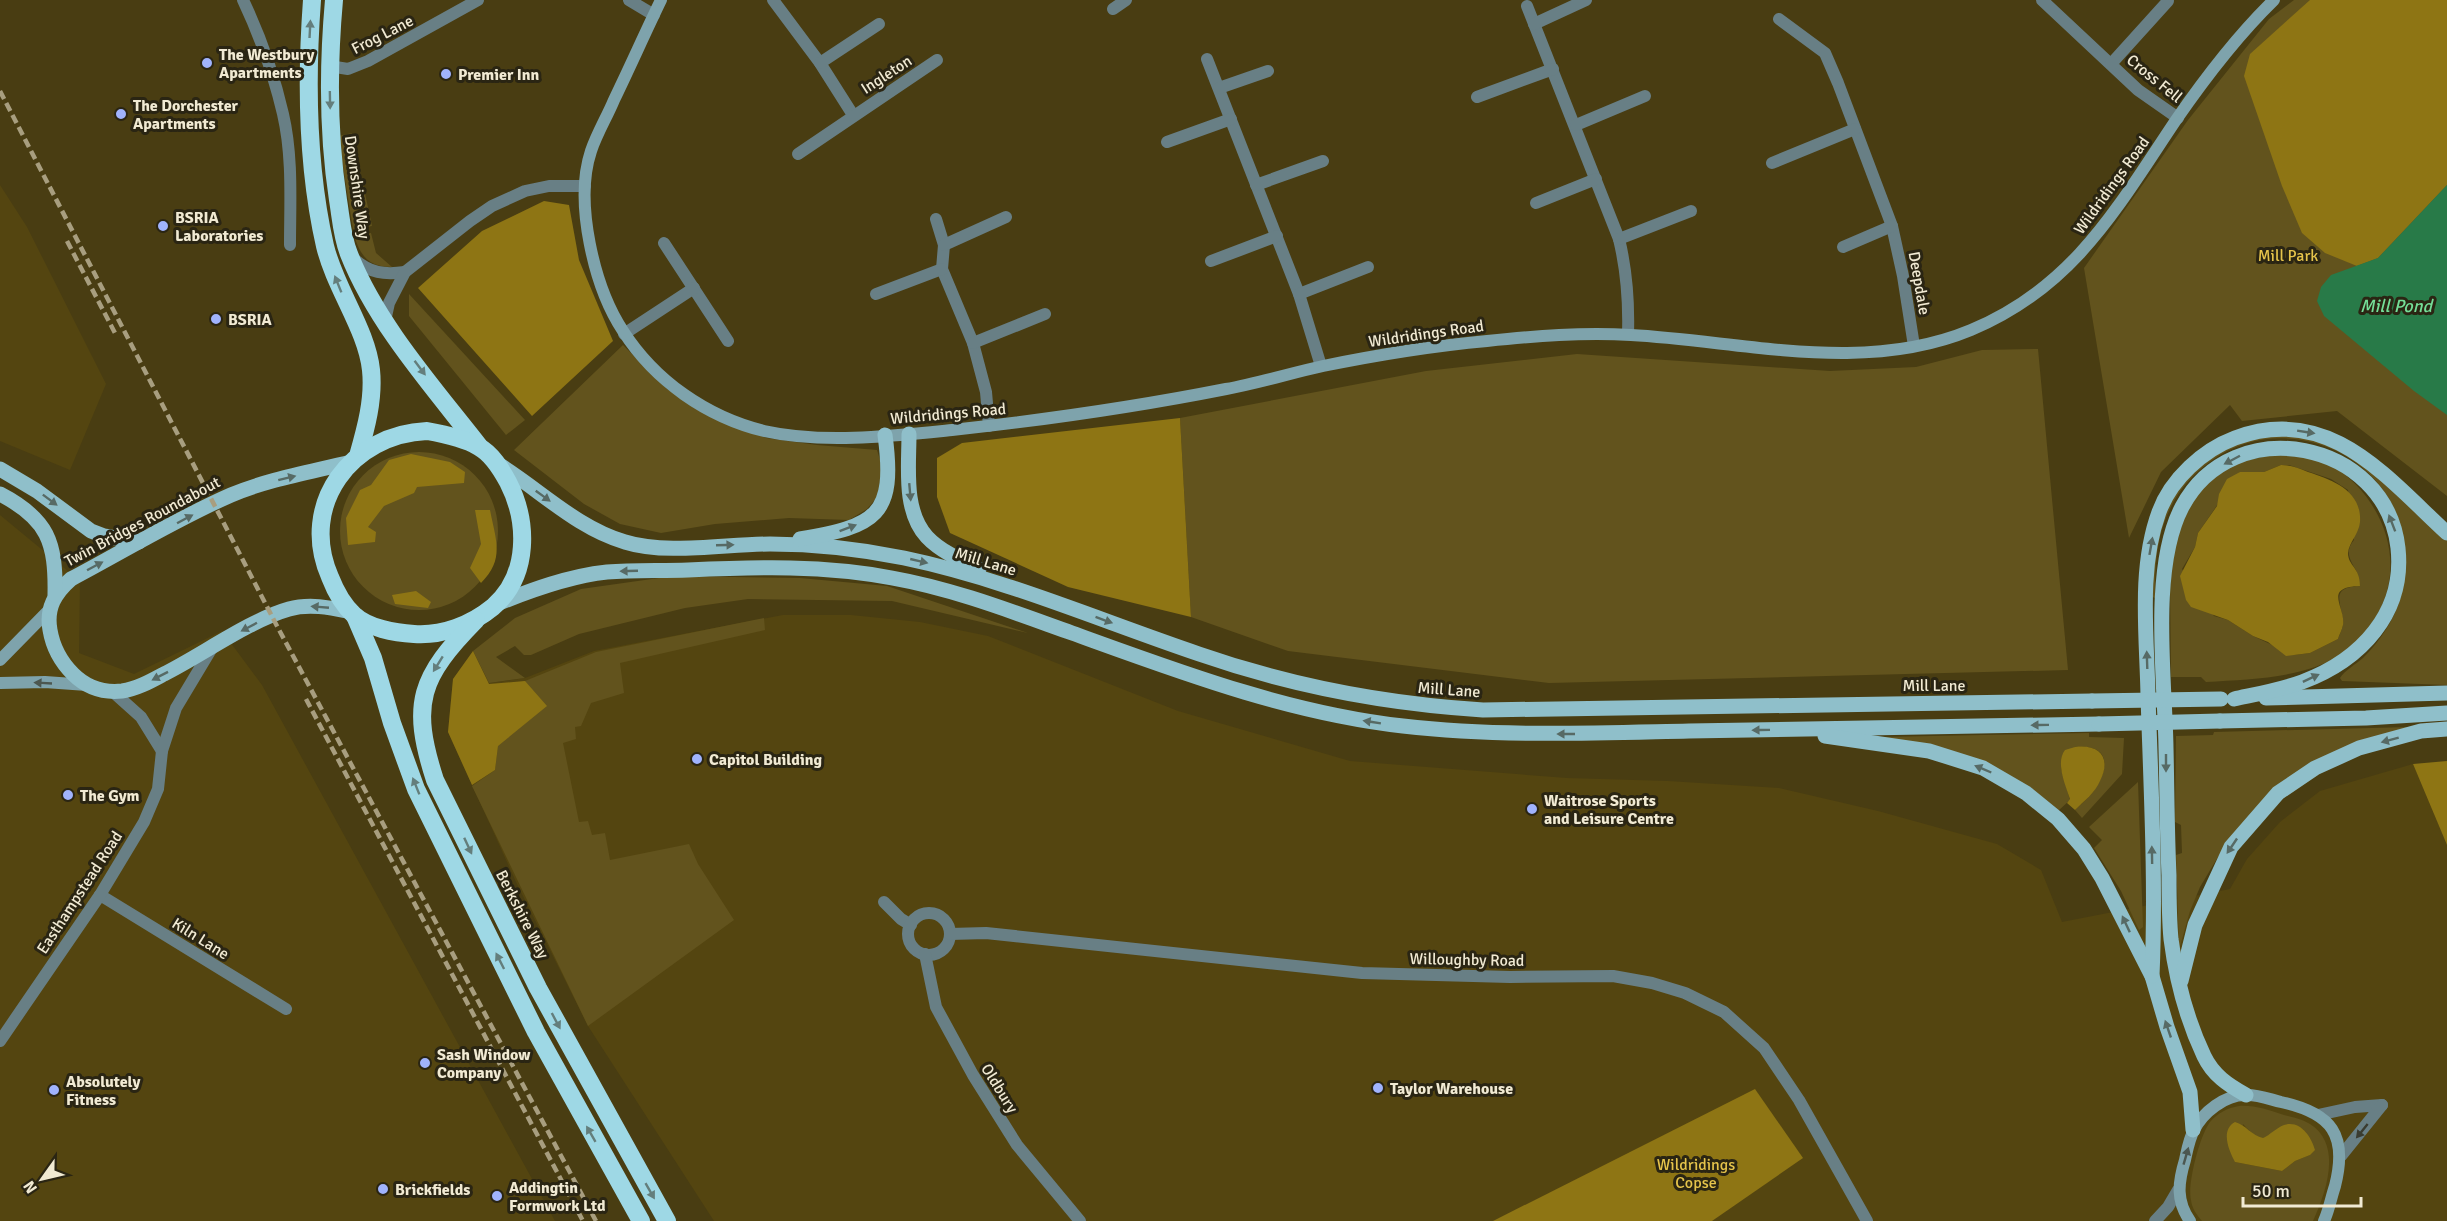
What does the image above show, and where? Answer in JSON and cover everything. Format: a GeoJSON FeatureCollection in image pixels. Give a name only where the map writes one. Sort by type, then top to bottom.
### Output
{"type":"FeatureCollection","features":[{"type":"Feature","properties":{"kind":"highway"},"geometry":{"type":"LineString","coordinates":[[312,0],[310,121],[319,213],[332,269],[361,338],[371,369],[368,415],[354,459]]}},
{"type":"Feature","properties":{"kind":"highway","name":"Downshire Way"},"geometry":{"type":"LineString","coordinates":[[334,0],[329,66],[332,145],[348,253],[385,321],[480,447]]}},
{"type":"Feature","properties":{"kind":"highway","name":"Twin Bridges Roundabout"},"geometry":{"type":"LineString","coordinates":[[408,432],[434,432],[480,447],[496,462],[517,502],[524,539],[513,579],[496,604],[476,620],[442,631],[420,634],[381,628],[353,614],[333,586],[321,546],[320,533],[325,502],[338,479],[354,459],[385,439],[408,432]]}},
{"type":"Feature","properties":{"kind":"highway"},"geometry":{"type":"LineString","coordinates":[[353,614],[373,658],[392,723],[416,789],[536,1032],[641,1221]]}},
{"type":"Feature","properties":{"kind":"highway","name":"Berkshire Way"},"geometry":{"type":"LineString","coordinates":[[476,620],[448,650],[435,668],[427,687],[421,714],[422,730],[433,771],[538,988],[667,1221]]}},
{"type":"Feature","properties":{"kind":"main road"},"geometry":{"type":"LineString","coordinates":[[2152,976],[2152,831],[2145,604],[2150,550],[2155,526],[2168,494],[2188,469],[2228,441],[2243,435],[2271,430],[2300,430],[2326,436],[2374,464],[2447,533]]}},
{"type":"Feature","properties":{"kind":"main road"},"geometry":{"type":"LineString","coordinates":[[909,434],[910,500],[916,518],[927,537],[962,561],[1021,590]]}},
{"type":"Feature","properties":{"kind":"main road"},"geometry":{"type":"LineString","coordinates":[[771,544],[838,532],[857,525],[874,513],[888,489],[889,466],[885,435]]}},
{"type":"Feature","properties":{"kind":"main road"},"geometry":{"type":"LineString","coordinates":[[2228,699],[2303,682],[2340,663],[2373,634],[2388,613],[2393,601],[2397,588],[2399,558],[2392,520],[2378,497],[2360,477],[2326,456],[2278,447],[2236,457],[2207,476],[2192,492],[2183,505],[2171,535],[2167,553],[2163,620],[2171,936],[2189,1016],[2206,1060],[2225,1082],[2246,1095]]}},
{"type":"Feature","properties":{"kind":"main road","name":"Twin Bridges Roundabout"},"geometry":{"type":"LineString","coordinates":[[353,614],[308,606],[288,609],[146,683],[129,689],[112,691],[87,685],[69,670],[56,652],[50,633],[52,602],[71,579],[232,495],[262,484],[354,459]]}},
{"type":"Feature","properties":{"kind":"main road","name":"Mill Lane"},"geometry":{"type":"LineString","coordinates":[[496,462],[575,518],[623,542],[660,548],[771,544],[833,547],[901,557],[959,571],[1021,590],[1200,655],[1263,673],[1348,694],[1434,707],[1483,710],[1586,709],[2228,699],[2447,693]]}},
{"type":"Feature","properties":{"kind":"main road"},"geometry":{"type":"LineString","coordinates":[[0,469],[37,491],[91,531],[104,536],[139,542]]}},
{"type":"Feature","properties":{"kind":"main road"},"geometry":{"type":"LineString","coordinates":[[0,494],[29,512],[45,532],[52,554],[52,602]]}},
{"type":"Feature","properties":{"kind":"main road"},"geometry":{"type":"LineString","coordinates":[[496,604],[548,586],[609,572],[750,566],[821,568],[894,578],[951,592],[1009,610],[1177,671],[1294,706],[1402,726],[1511,733],[2099,724],[2366,718],[2447,713]]}},
{"type":"Feature","properties":{"kind":"main road"},"geometry":{"type":"LineString","coordinates":[[2181,985],[2194,925],[2231,847],[2278,793],[2314,768],[2359,748],[2421,731],[2447,729]]}},
{"type":"Feature","properties":{"kind":"main road"},"geometry":{"type":"LineString","coordinates":[[1784,730],[1929,751],[1983,768],[2026,793],[2058,819],[2084,849],[2115,901],[2152,976],[2190,1092],[2193,1130]]}},
{"type":"Feature","properties":{"kind":"street"},"geometry":{"type":"LineString","coordinates":[[243,0],[272,74],[284,116],[290,166],[290,244]]}},
{"type":"Feature","properties":{"kind":"street","name":"Frog Lane"},"geometry":{"type":"LineString","coordinates":[[329,66],[348,69],[368,61],[478,0]]}},
{"type":"Feature","properties":{"kind":"street"},"geometry":{"type":"LineString","coordinates":[[629,0],[654,15]]}},
{"type":"Feature","properties":{"kind":"street","name":"Wildridings Road"},"geometry":{"type":"LineString","coordinates":[[662,0],[590,153],[585,186],[589,232],[597,276],[604,298],[624,334],[645,361],[674,388],[734,422],[786,435],[909,434],[1124,409],[1234,388],[1322,366],[1488,340],[1572,334],[1628,334],[1832,353],[1881,352],[1949,338],[1987,323],[2021,304],[2048,284],[2090,244],[2125,200],[2178,118],[2232,45],[2274,0]]}},
{"type":"Feature","properties":{"kind":"street","name":"Ingleton"},"geometry":{"type":"LineString","coordinates":[[773,0],[820,63],[853,115]]}},
{"type":"Feature","properties":{"kind":"street"},"geometry":{"type":"LineString","coordinates":[[1113,9],[1126,0]]}},
{"type":"Feature","properties":{"kind":"street"},"geometry":{"type":"LineString","coordinates":[[1534,24],[1586,0]]}},
{"type":"Feature","properties":{"kind":"street","name":"Cross Fell"},"geometry":{"type":"LineString","coordinates":[[2042,0],[2138,90],[2178,118]]}},
{"type":"Feature","properties":{"kind":"street","name":"Cross Fell"},"geometry":{"type":"LineString","coordinates":[[2111,64],[2168,1]]}},
{"type":"Feature","properties":{"kind":"street"},"geometry":{"type":"LineString","coordinates":[[1527,6],[1576,125],[1619,239],[1629,297],[1628,334]]}},
{"type":"Feature","properties":{"kind":"street","name":"Deepdale"},"geometry":{"type":"LineString","coordinates":[[1779,19],[1825,53],[1892,226],[1903,276],[1914,346]]}},
{"type":"Feature","properties":{"kind":"street"},"geometry":{"type":"LineString","coordinates":[[820,63],[879,24]]}},
{"type":"Feature","properties":{"kind":"street"},"geometry":{"type":"LineString","coordinates":[[1207,59],[1299,294],[1322,366]]}},
{"type":"Feature","properties":{"kind":"street","name":"Ingleton"},"geometry":{"type":"LineString","coordinates":[[798,153],[937,60]]}},
{"type":"Feature","properties":{"kind":"street"},"geometry":{"type":"LineString","coordinates":[[1477,97],[1553,69]]}},
{"type":"Feature","properties":{"kind":"street"},"geometry":{"type":"LineString","coordinates":[[1219,88],[1268,71]]}},
{"type":"Feature","properties":{"kind":"street"},"geometry":{"type":"LineString","coordinates":[[1576,125],[1645,96]]}},
{"type":"Feature","properties":{"kind":"street"},"geometry":{"type":"LineString","coordinates":[[1167,142],[1231,119]]}},
{"type":"Feature","properties":{"kind":"street"},"geometry":{"type":"LineString","coordinates":[[1772,163],[1855,129]]}},
{"type":"Feature","properties":{"kind":"street"},"geometry":{"type":"LineString","coordinates":[[1256,185],[1323,161]]}},
{"type":"Feature","properties":{"kind":"street"},"geometry":{"type":"LineString","coordinates":[[1536,203],[1596,179]]}},
{"type":"Feature","properties":{"kind":"street"},"geometry":{"type":"LineString","coordinates":[[385,321],[389,303],[405,272],[455,231],[492,206],[512,196],[549,186],[585,186]]}},
{"type":"Feature","properties":{"kind":"street"},"geometry":{"type":"LineString","coordinates":[[1619,239],[1691,211]]}},
{"type":"Feature","properties":{"kind":"street"},"geometry":{"type":"LineString","coordinates":[[944,245],[1006,217]]}},
{"type":"Feature","properties":{"kind":"street"},"geometry":{"type":"LineString","coordinates":[[936,219],[944,245],[942,269],[973,343],[986,392],[988,426]]}},
{"type":"Feature","properties":{"kind":"street"},"geometry":{"type":"LineString","coordinates":[[1843,247],[1892,226]]}},
{"type":"Feature","properties":{"kind":"street"},"geometry":{"type":"LineString","coordinates":[[1211,261],[1277,236]]}},
{"type":"Feature","properties":{"kind":"street"},"geometry":{"type":"LineString","coordinates":[[664,243],[728,341]]}},
{"type":"Feature","properties":{"kind":"street"},"geometry":{"type":"LineString","coordinates":[[348,253],[364,268],[375,272],[390,274],[405,272]]}},
{"type":"Feature","properties":{"kind":"street"},"geometry":{"type":"LineString","coordinates":[[1299,294],[1368,267]]}},
{"type":"Feature","properties":{"kind":"street"},"geometry":{"type":"LineString","coordinates":[[876,294],[942,269]]}},
{"type":"Feature","properties":{"kind":"street"},"geometry":{"type":"LineString","coordinates":[[624,334],[694,288]]}},
{"type":"Feature","properties":{"kind":"street"},"geometry":{"type":"LineString","coordinates":[[973,343],[1045,314]]}},
{"type":"Feature","properties":{"kind":"street"},"geometry":{"type":"LineString","coordinates":[[0,660],[52,602]]}},
{"type":"Feature","properties":{"kind":"street","name":"Easthampstead Road"},"geometry":{"type":"LineString","coordinates":[[0,1041],[99,895],[144,822],[158,789],[162,751],[182,695],[212,648]]}},
{"type":"Feature","properties":{"kind":"street"},"geometry":{"type":"LineString","coordinates":[[0,683],[45,682],[87,685]]}},
{"type":"Feature","properties":{"kind":"street"},"geometry":{"type":"LineString","coordinates":[[112,691],[141,717],[162,751]]}},
{"type":"Feature","properties":{"kind":"street","name":"Kiln Lane"},"geometry":{"type":"LineString","coordinates":[[99,895],[286,1009]]}},
{"type":"Feature","properties":{"kind":"street"},"geometry":{"type":"LineString","coordinates":[[884,902],[910,925]]}},
{"type":"Feature","properties":{"kind":"street"},"geometry":{"type":"LineString","coordinates":[[933,914],[945,921],[950,933],[946,946],[931,955],[914,949],[908,937],[910,925],[920,915],[933,914]]}},
{"type":"Feature","properties":{"kind":"street","name":"Willoughby Road"},"geometry":{"type":"LineString","coordinates":[[950,933],[986,933],[1362,974],[1510,977],[1613,976],[1652,983],[1685,993],[1724,1012],[1764,1048],[1799,1100],[1867,1221]]}},
{"type":"Feature","properties":{"kind":"street","name":"Oldbury"},"geometry":{"type":"LineString","coordinates":[[925,954],[925,965],[936,1007],[967,1065],[1017,1145],[1080,1221]]}},
{"type":"Feature","properties":{"kind":"street"},"geometry":{"type":"LineString","coordinates":[[2155,1221],[2168,1207],[2178,1190],[2193,1130],[2214,1106],[2229,1099],[2246,1095],[2286,1103],[2318,1115],[2336,1136],[2341,1156]]}},
{"type":"Feature","properties":{"kind":"street"},"geometry":{"type":"LineString","coordinates":[[2318,1115],[2355,1107],[2382,1105],[2341,1156],[2324,1221]]}},
{"type":"Feature","properties":{"kind":"street"},"geometry":{"type":"LineString","coordinates":[[2178,1190],[2183,1209],[2190,1221]]}},
{"type":"Feature","properties":{"kind":"shaded area"},"geometry":{"type":"Polygon","coordinates":[[[0,185],[27,227],[106,384],[70,470],[0,441],[0,185]]]}},
{"type":"Feature","properties":{"kind":"shaded area"},"geometry":{"type":"Polygon","coordinates":[[[0,515],[80,581],[79,653],[134,674],[222,631],[262,685],[555,1221],[0,1221],[0,515]]]}},
{"type":"Feature","properties":{"kind":"shaded area"},"geometry":{"type":"Polygon","coordinates":[[[783,615],[851,615],[920,622],[988,636],[1178,711],[1350,761],[1567,778],[1779,788],[1878,811],[1997,844],[2041,870],[2062,922],[2230,889],[2247,859],[2280,822],[2320,791],[2413,764],[2447,845],[2447,1221],[714,1221],[588,1026],[517,884],[448,732],[453,679],[473,651],[490,683],[525,678],[594,651],[783,615]]]}},
{"type":"Feature","properties":{"kind":"green space","name":"Mill Park"},"geometry":{"type":"Polygon","coordinates":[[[2294,0],[2447,0],[2447,496],[2337,411],[2242,421],[2230,405],[2161,472],[2129,538],[2084,268],[2188,120],[2269,19],[2294,0]]]}},
{"type":"Feature","properties":{"kind":"green space"},"geometry":{"type":"Polygon","coordinates":[[[2310,0],[2447,0],[2447,185],[2378,258],[2357,266],[2325,253],[2302,233],[2282,186],[2244,76],[2250,54],[2310,0]]]}},
{"type":"Feature","properties":{"kind":"green space"},"geometry":{"type":"Polygon","coordinates":[[[352,133],[372,226],[353,229],[338,136],[352,133]]]}},
{"type":"Feature","properties":{"kind":"green space"},"geometry":{"type":"Polygon","coordinates":[[[544,201],[569,205],[579,260],[613,341],[532,416],[418,288],[482,231],[544,201]]]}},
{"type":"Feature","properties":{"kind":"green space"},"geometry":{"type":"Polygon","coordinates":[[[371,233],[376,253],[392,267],[371,262],[359,249],[354,235],[371,233]]]}},
{"type":"Feature","properties":{"kind":"green space"},"geometry":{"type":"Polygon","coordinates":[[[409,294],[525,420],[506,435],[409,316],[409,294]]]}},
{"type":"Feature","properties":{"kind":"green space"},"geometry":{"type":"Polygon","coordinates":[[[623,345],[667,389],[711,416],[766,438],[877,450],[885,476],[879,495],[867,509],[849,520],[789,518],[715,524],[661,533],[620,524],[584,504],[514,450],[623,345]]]}},
{"type":"Feature","properties":{"kind":"green space"},"geometry":{"type":"Polygon","coordinates":[[[2038,349],[2068,670],[1549,683],[1288,651],[1191,617],[1180,418],[1426,371],[1577,354],[1830,371],[1916,367],[1982,350],[2038,349]]]}},
{"type":"Feature","properties":{"kind":"green space"},"geometry":{"type":"Polygon","coordinates":[[[1180,418],[1191,617],[1068,587],[950,533],[937,497],[937,458],[962,443],[1180,418]]]}},
{"type":"Feature","properties":{"kind":"green space"},"geometry":{"type":"Polygon","coordinates":[[[2264,435],[2311,437],[2359,458],[2447,540],[2447,685],[2342,681],[2340,678],[2375,644],[2395,613],[2403,586],[2404,545],[2397,515],[2383,490],[2364,469],[2342,454],[2317,443],[2290,439],[2263,440],[2236,447],[2198,471],[2178,495],[2165,520],[2157,553],[2155,598],[2150,596],[2151,574],[2163,515],[2186,476],[2225,447],[2264,435]]]}},
{"type":"Feature","properties":{"kind":"green space"},"geometry":{"type":"Polygon","coordinates":[[[419,452],[449,458],[463,465],[475,475],[485,487],[492,501],[498,531],[492,561],[485,575],[475,587],[463,597],[449,604],[419,610],[389,604],[375,597],[363,587],[353,575],[346,561],[340,531],[346,501],[353,487],[363,475],[375,465],[389,458],[419,452]]]}},
{"type":"Feature","properties":{"kind":"green space"},"geometry":{"type":"Polygon","coordinates":[[[2281,453],[2325,461],[2349,478],[2377,513],[2385,533],[2390,555],[2390,577],[2385,599],[2364,634],[2343,654],[2327,662],[2294,673],[2259,678],[2206,682],[2201,677],[2171,677],[2170,586],[2175,540],[2195,495],[2231,464],[2281,453]],[[2281,465],[2264,472],[2240,472],[2198,533],[2195,547],[2182,569],[2214,616],[2228,620],[2253,636],[2294,655],[2310,653],[2338,639],[2343,622],[2339,601],[2341,592],[2360,586],[2349,553],[2354,540],[2348,490],[2331,479],[2289,465],[2281,465]]]}},
{"type":"Feature","properties":{"kind":"green space"},"geometry":{"type":"Polygon","coordinates":[[[411,454],[450,462],[465,472],[464,483],[417,487],[414,493],[384,506],[368,527],[376,532],[375,542],[348,545],[346,518],[360,490],[371,485],[389,460],[411,454]]]}},
{"type":"Feature","properties":{"kind":"green space"},"geometry":{"type":"Polygon","coordinates":[[[2281,465],[2295,467],[2317,475],[2344,488],[2356,502],[2360,522],[2348,553],[2358,575],[2360,586],[2348,587],[2339,594],[2343,625],[2338,639],[2310,653],[2286,656],[2268,642],[2253,636],[2228,620],[2191,607],[2186,600],[2180,576],[2195,547],[2198,533],[2217,506],[2219,494],[2227,479],[2240,472],[2264,472],[2281,465]]]}},
{"type":"Feature","properties":{"kind":"green space"},"geometry":{"type":"Polygon","coordinates":[[[475,510],[490,510],[497,549],[493,566],[481,583],[470,568],[481,544],[475,510]]]}},
{"type":"Feature","properties":{"kind":"green space"},"geometry":{"type":"Polygon","coordinates":[[[673,576],[800,578],[887,586],[1028,633],[892,601],[748,599],[685,608],[579,634],[531,655],[524,655],[515,646],[496,657],[525,678],[489,683],[473,651],[515,618],[581,589],[673,576]]]}},
{"type":"Feature","properties":{"kind":"green space"},"geometry":{"type":"Polygon","coordinates":[[[416,591],[431,602],[428,608],[395,604],[392,595],[416,591]]]}},
{"type":"Feature","properties":{"kind":"green space"},"geometry":{"type":"Polygon","coordinates":[[[764,618],[765,630],[620,663],[624,693],[591,703],[581,726],[575,727],[576,739],[563,743],[579,822],[588,821],[592,835],[605,833],[610,860],[689,844],[698,864],[734,920],[588,1026],[472,786],[495,770],[505,687],[596,652],[764,618]]]}},
{"type":"Feature","properties":{"kind":"green space"},"geometry":{"type":"Polygon","coordinates":[[[473,651],[489,684],[525,681],[547,706],[498,746],[495,770],[472,785],[448,732],[453,679],[473,651]]]}},
{"type":"Feature","properties":{"kind":"green space"},"geometry":{"type":"Polygon","coordinates":[[[2409,727],[2373,738],[2238,829],[2200,887],[2190,911],[2179,950],[2176,855],[2182,853],[2181,825],[2175,822],[2176,736],[2213,735],[2214,732],[2409,727]]]}},
{"type":"Feature","properties":{"kind":"green space"},"geometry":{"type":"Polygon","coordinates":[[[2089,733],[2089,737],[2124,738],[2122,774],[2082,818],[2075,810],[2093,792],[2103,771],[2103,758],[2100,752],[2094,749],[2075,747],[2061,768],[2070,800],[2058,811],[2038,794],[1881,737],[2089,733]]]}},
{"type":"Feature","properties":{"kind":"green space"},"geometry":{"type":"Polygon","coordinates":[[[2075,747],[2097,750],[2104,759],[2105,765],[2095,789],[2075,810],[2067,803],[2070,799],[2062,774],[2061,761],[2065,750],[2075,747]]]}},
{"type":"Feature","properties":{"kind":"green space"},"geometry":{"type":"Polygon","coordinates":[[[2447,761],[2447,845],[2413,764],[2447,761]]]}},
{"type":"Feature","properties":{"kind":"green space"},"geometry":{"type":"Polygon","coordinates":[[[2138,782],[2143,927],[2139,930],[2121,891],[2094,848],[2102,840],[2089,827],[2138,782]]]}},
{"type":"Feature","properties":{"kind":"green space","name":"Wildridings Copse"},"geometry":{"type":"Polygon","coordinates":[[[1755,1089],[1803,1158],[1712,1221],[1493,1221],[1755,1089]]]}},
{"type":"Feature","properties":{"kind":"green space"},"geometry":{"type":"Polygon","coordinates":[[[2235,1107],[2256,1107],[2297,1118],[2310,1124],[2320,1133],[2329,1156],[2329,1170],[2323,1197],[2313,1221],[2202,1221],[2197,1214],[2190,1193],[2195,1160],[2202,1137],[2213,1119],[2223,1111],[2235,1107]],[[2243,1124],[2235,1162],[2282,1171],[2295,1161],[2310,1155],[2304,1130],[2288,1125],[2283,1126],[2272,1135],[2259,1138],[2243,1124]]]}},
{"type":"Feature","properties":{"kind":"green space"},"geometry":{"type":"Polygon","coordinates":[[[2235,1122],[2263,1138],[2284,1125],[2295,1125],[2308,1135],[2315,1150],[2282,1171],[2235,1162],[2228,1147],[2227,1135],[2230,1126],[2235,1122]]]}},
{"type":"Feature","properties":{"kind":"water","name":"Mill Pond"},"geometry":{"type":"Polygon","coordinates":[[[2447,185],[2447,415],[2414,391],[2324,316],[2317,301],[2321,287],[2331,275],[2378,258],[2447,185]]]}},
{"type":"Feature","properties":{"kind":"railway"},"geometry":{"type":"LineString","coordinates":[[0,91],[277,626],[596,1221]]}},
{"type":"Feature","properties":{"kind":"railway"},"geometry":{"type":"LineString","coordinates":[[67,241],[116,335]]}},
{"type":"Feature","properties":{"kind":"railway"},"geometry":{"type":"LineString","coordinates":[[306,699],[583,1221]]}},
{"type":"Feature","properties":{"kind":"place","name":"The Westbury Apartments"},"geometry":{"type":"Point","coordinates":[207,63]}},
{"type":"Feature","properties":{"kind":"place","name":"Premier Inn"},"geometry":{"type":"Point","coordinates":[446,74]}},
{"type":"Feature","properties":{"kind":"place","name":"The Dorchester Apartments"},"geometry":{"type":"Point","coordinates":[121,114]}},
{"type":"Feature","properties":{"kind":"place","name":"BSRIA Laboratories"},"geometry":{"type":"Point","coordinates":[163,226]}},
{"type":"Feature","properties":{"kind":"place","name":"BSRIA"},"geometry":{"type":"Point","coordinates":[216,319]}},
{"type":"Feature","properties":{"kind":"place","name":"Capitol Building"},"geometry":{"type":"Point","coordinates":[697,759]}},
{"type":"Feature","properties":{"kind":"place","name":"The Gym"},"geometry":{"type":"Point","coordinates":[68,795]}},
{"type":"Feature","properties":{"kind":"place","name":"Waitrose Sports and Leisure Centre"},"geometry":{"type":"Point","coordinates":[1532,809]}},
{"type":"Feature","properties":{"kind":"place","name":"Sash Window Company"},"geometry":{"type":"Point","coordinates":[425,1063]}},
{"type":"Feature","properties":{"kind":"place","name":"Taylor Warehouse"},"geometry":{"type":"Point","coordinates":[1378,1088]}},
{"type":"Feature","properties":{"kind":"place","name":"Absolutely Fitness"},"geometry":{"type":"Point","coordinates":[54,1090]}},
{"type":"Feature","properties":{"kind":"place","name":"Brickfields"},"geometry":{"type":"Point","coordinates":[383,1189]}},
{"type":"Feature","properties":{"kind":"place","name":"Addingtin Formwork Ltd"},"geometry":{"type":"Point","coordinates":[497,1196]}}]}
